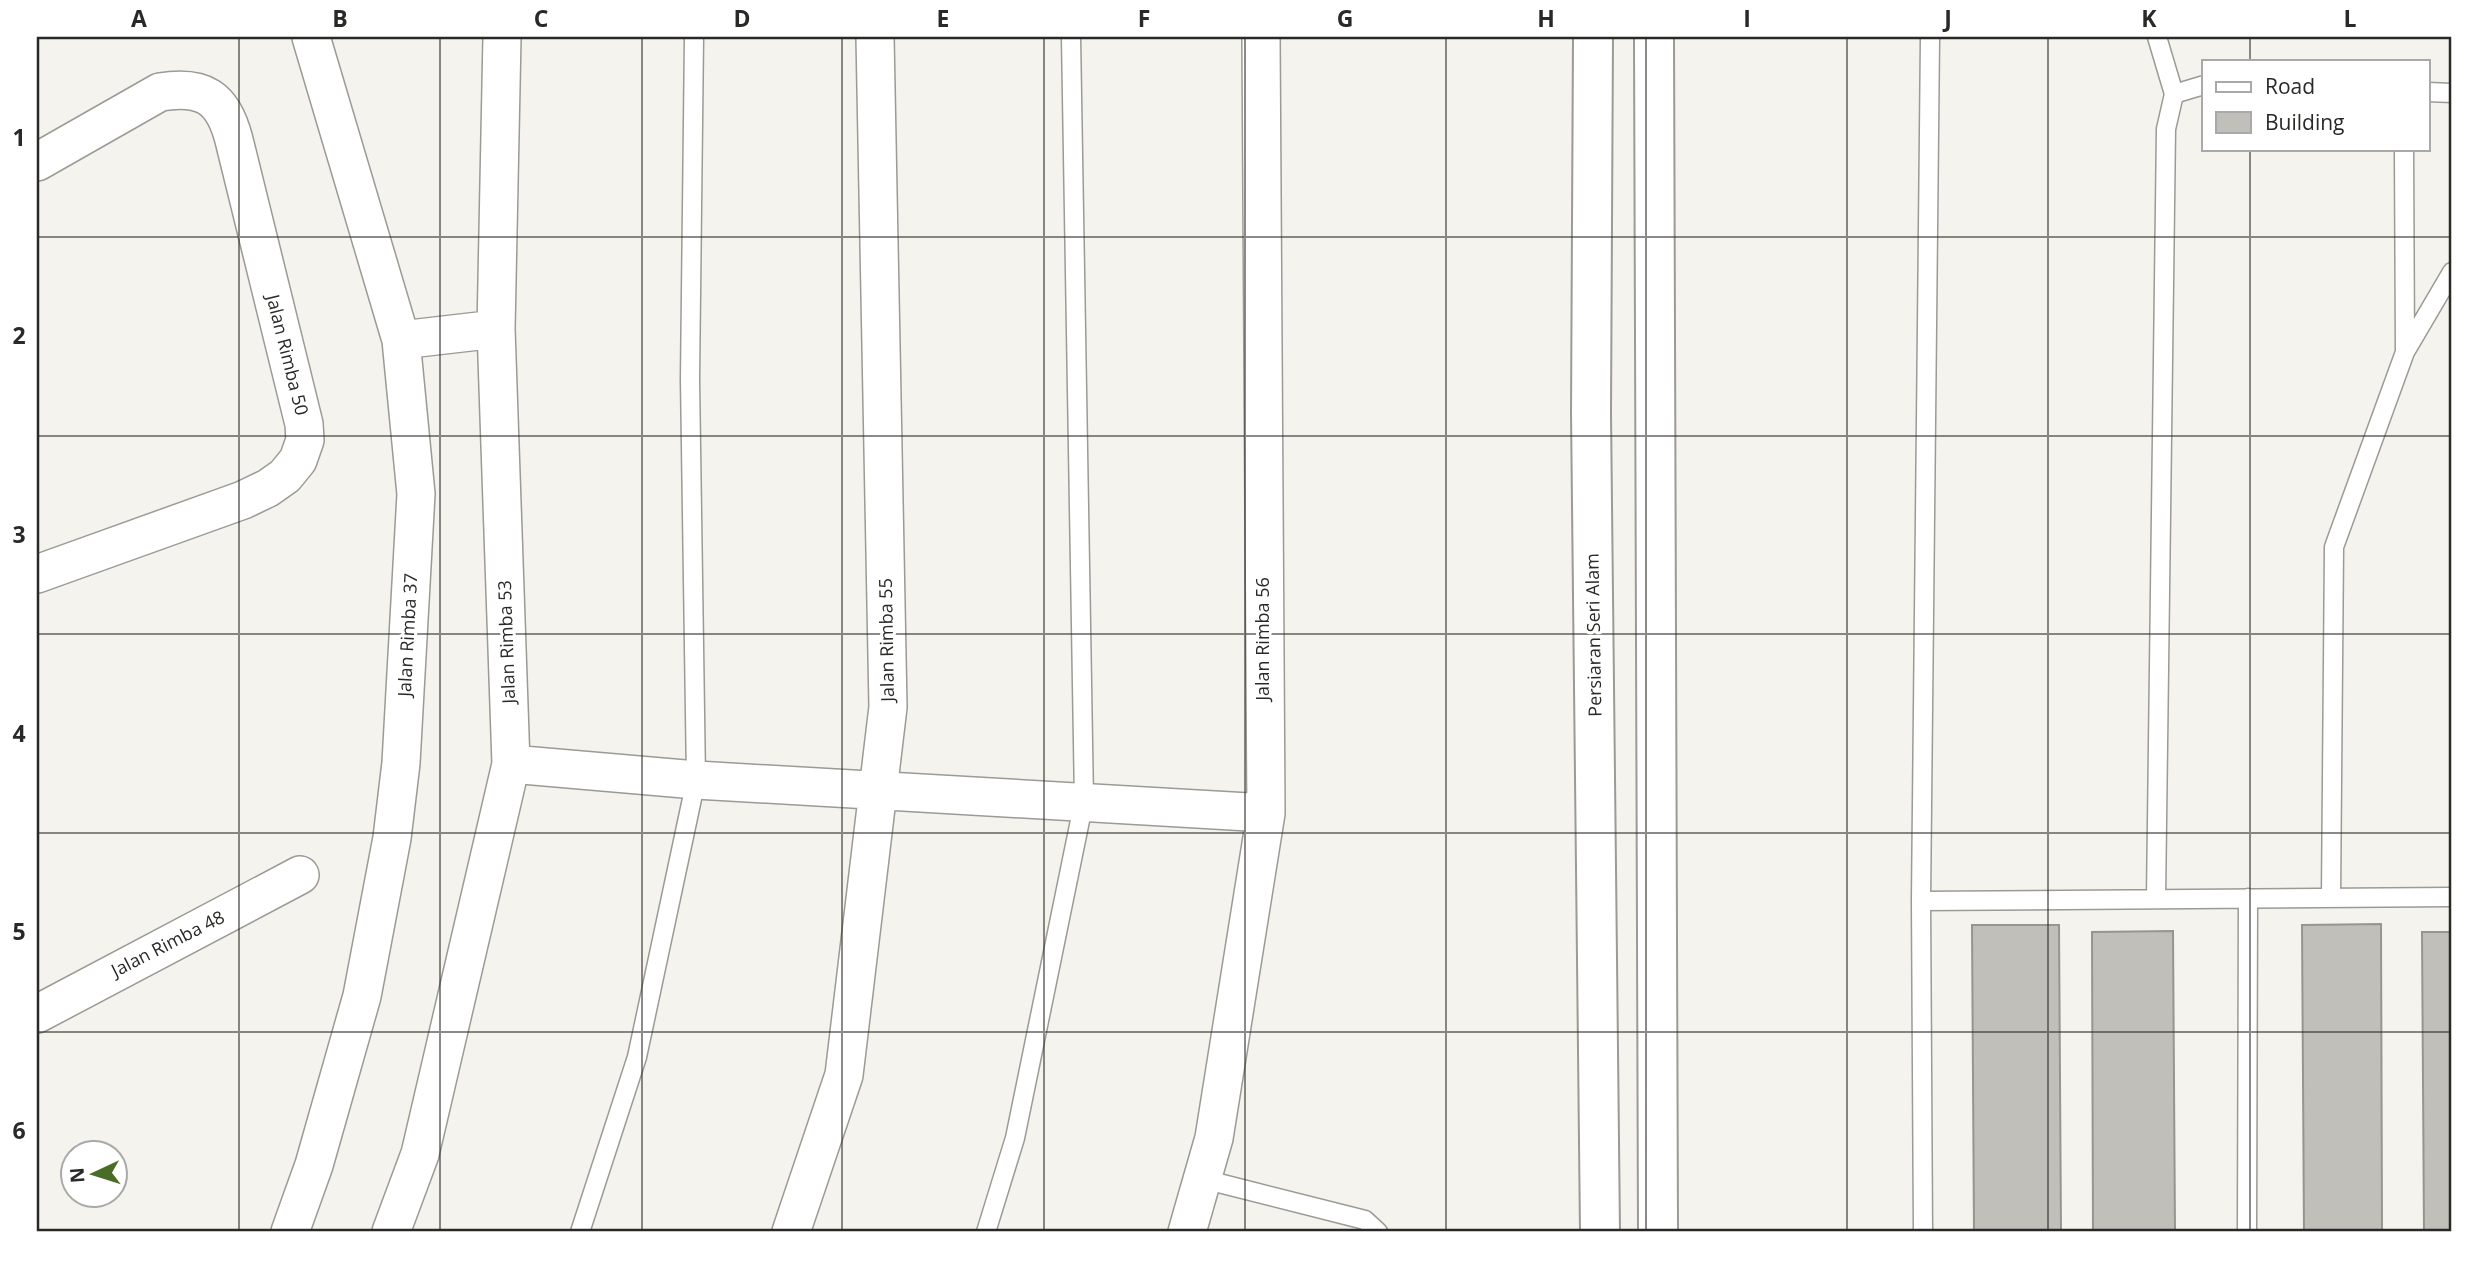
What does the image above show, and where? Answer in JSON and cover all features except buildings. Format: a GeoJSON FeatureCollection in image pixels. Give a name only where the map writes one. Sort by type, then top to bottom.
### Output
{"type":"FeatureCollection","features":[{"type":"Feature","properties":{"kind":"street","name":"Jalan Rimba 37"},"geometry":{"type":"LineString","coordinates":[[290,1232],[314,1165],[362,996],[392,838],[401,763],[416,494],[401,340],[312,37]]}},
{"type":"Feature","properties":{"kind":"street","name":"Jalan Rimba 53"},"geometry":{"type":"LineString","coordinates":[[391,1232],[420,1154],[511,764],[496,329],[502,37]]}},
{"type":"Feature","properties":{"kind":"street","name":"Jalan Rimba 55"},"geometry":{"type":"LineString","coordinates":[[791,1232],[844,1074],[888,707],[875,37]]}},
{"type":"Feature","properties":{"kind":"street","name":"Jalan Rimba 56"},"geometry":{"type":"LineString","coordinates":[[1186,1232],[1214,1138],[1266,813],[1261,37]]}},
{"type":"Feature","properties":{"kind":"street","name":"Persiaran Seri Alam"},"geometry":{"type":"LineString","coordinates":[[1593,37],[1591,413],[1600,1232]]}},
{"type":"Feature","properties":{"kind":"street"},"geometry":{"type":"LineString","coordinates":[[1654,37],[1658,1232]]}},
{"type":"Feature","properties":{"kind":"street","name":"Jalan Rimba 50"},"geometry":{"type":"LineString","coordinates":[[37,162],[160,92],[182,89],[213,99],[228,115],[304,424],[305,440],[298,460],[285,476],[243,500],[37,574]]}},
{"type":"Feature","properties":{"kind":"street"},"geometry":{"type":"LineString","coordinates":[[401,340],[496,329]]}},
{"type":"Feature","properties":{"kind":"street"},"geometry":{"type":"LineString","coordinates":[[511,764],[696,780],[1266,813]]}},
{"type":"Feature","properties":{"kind":"street","name":"Jalan Rimba 48"},"geometry":{"type":"LineString","coordinates":[[37,1014],[300,875]]}},
{"type":"Feature","properties":{"kind":"lane"},"geometry":{"type":"LineString","coordinates":[[580,1232],[637,1056],[696,780],[690,379],[694,37]]}},
{"type":"Feature","properties":{"kind":"lane"},"geometry":{"type":"LineString","coordinates":[[986,1232],[1015,1138],[1084,802],[1071,37]]}},
{"type":"Feature","properties":{"kind":"lane"},"geometry":{"type":"LineString","coordinates":[[1923,1232],[1921,901],[1930,37]]}},
{"type":"Feature","properties":{"kind":"lane"},"geometry":{"type":"LineString","coordinates":[[2156,899],[2166,129],[2174,94],[2157,37]]}},
{"type":"Feature","properties":{"kind":"lane"},"geometry":{"type":"LineString","coordinates":[[2174,94],[2202,86]]}},
{"type":"Feature","properties":{"kind":"lane"},"geometry":{"type":"LineString","coordinates":[[2430,92],[2452,93]]}},
{"type":"Feature","properties":{"kind":"lane"},"geometry":{"type":"LineString","coordinates":[[2404,150],[2405,352]]}},
{"type":"Feature","properties":{"kind":"lane"},"geometry":{"type":"LineString","coordinates":[[2331,897],[2334,547],[2405,352],[2452,272]]}},
{"type":"Feature","properties":{"kind":"lane"},"geometry":{"type":"LineString","coordinates":[[1921,901],[2452,897]]}},
{"type":"Feature","properties":{"kind":"lane"},"geometry":{"type":"LineString","coordinates":[[2247,1232],[2248,898]]}},
{"type":"Feature","properties":{"kind":"lane"},"geometry":{"type":"LineString","coordinates":[[1203,1179],[1365,1220],[1378,1232]]}}]}
